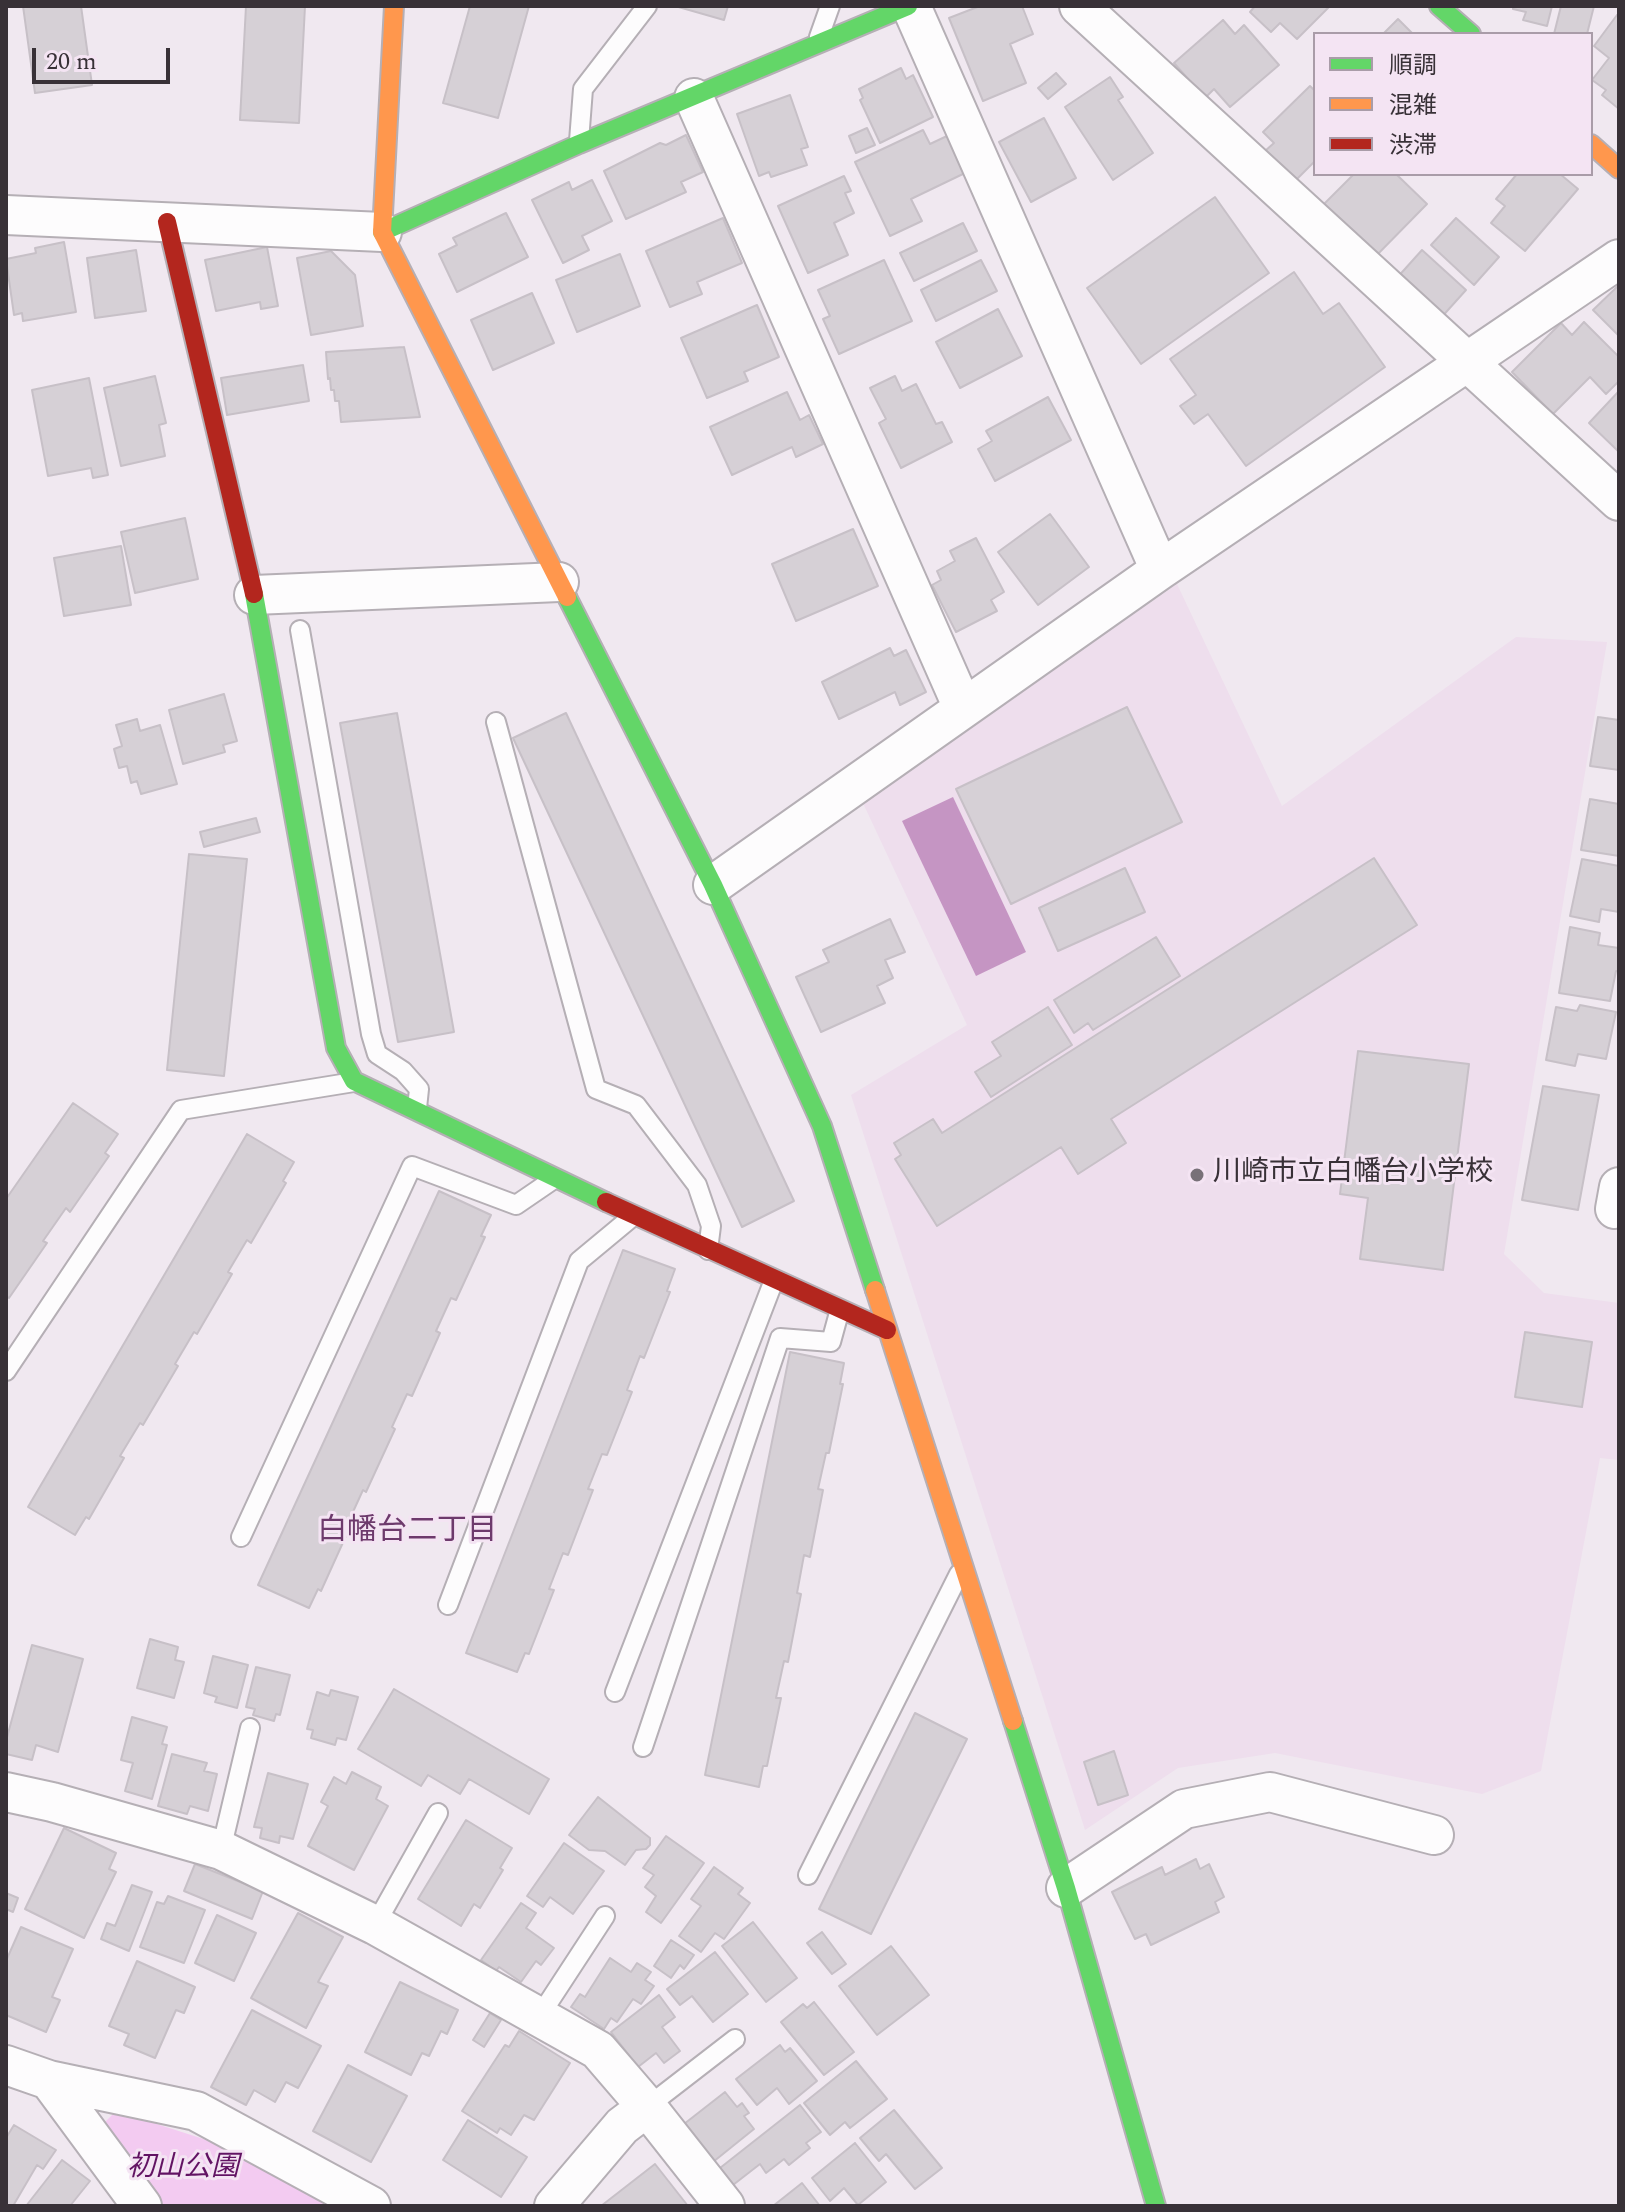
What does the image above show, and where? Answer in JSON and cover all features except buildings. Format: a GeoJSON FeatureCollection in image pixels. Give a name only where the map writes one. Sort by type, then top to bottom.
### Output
{"type":"FeatureCollection","features":[{"type":"Feature","properties":{"kind":"street"},"geometry":{"type":"LineString","coordinates":[[394,6],[382,232],[713,885],[822,1126],[1066,1888],[1156,2206]]}},
{"type":"Feature","properties":{"kind":"street"},"geometry":{"type":"LineString","coordinates":[[6,215],[382,232],[579,144],[909,6],[1160,570]]}},
{"type":"Feature","properties":{"kind":"street"},"geometry":{"type":"LineString","coordinates":[[1079,6],[1619,501]]}},
{"type":"Feature","properties":{"kind":"street"},"geometry":{"type":"LineString","coordinates":[[1439,6],[1472,24]]}},
{"type":"Feature","properties":{"kind":"street"},"geometry":{"type":"LineString","coordinates":[[694,98],[963,708]]}},
{"type":"Feature","properties":{"kind":"street"},"geometry":{"type":"LineString","coordinates":[[1593,146],[1619,169]]}},
{"type":"Feature","properties":{"kind":"street"},"geometry":{"type":"LineString","coordinates":[[167,222],[254,595],[336,1048],[354,1081],[708,1250],[887,1330]]}},
{"type":"Feature","properties":{"kind":"street"},"geometry":{"type":"LineString","coordinates":[[713,885],[1160,570],[1619,259]]}},
{"type":"Feature","properties":{"kind":"street"},"geometry":{"type":"LineString","coordinates":[[254,595],[559,582]]}},
{"type":"Feature","properties":{"kind":"street"},"geometry":{"type":"LineString","coordinates":[[6,1792],[221,1850],[375,1925],[598,2050],[725,2206]]}},
{"type":"Feature","properties":{"kind":"street"},"geometry":{"type":"LineString","coordinates":[[1066,1888],[1184,1809],[1270,1792],[1434,1835]]}},
{"type":"Feature","properties":{"kind":"street"},"geometry":{"type":"LineString","coordinates":[[6,2065],[49,2080],[196,2111],[371,2206]]}},
{"type":"Feature","properties":{"kind":"street"},"geometry":{"type":"LineString","coordinates":[[49,2080],[142,2206]]}},
{"type":"Feature","properties":{"kind":"street"},"geometry":{"type":"LineString","coordinates":[[554,2206],[622,2126],[647,2107]]}},
{"type":"Feature","properties":{"kind":"lane"},"geometry":{"type":"LineString","coordinates":[[579,144],[583,89],[647,6]]}},
{"type":"Feature","properties":{"kind":"lane"},"geometry":{"type":"LineString","coordinates":[[816,47],[830,6]]}},
{"type":"Feature","properties":{"kind":"lane"},"geometry":{"type":"LineString","coordinates":[[300,630],[371,1034],[377,1054],[403,1071],[419,1089],[416,1111]]}},
{"type":"Feature","properties":{"kind":"lane"},"geometry":{"type":"LineString","coordinates":[[496,722],[596,1089],[636,1105],[697,1185],[711,1226],[708,1250]]}},
{"type":"Feature","properties":{"kind":"lane"},"geometry":{"type":"LineString","coordinates":[[6,1371],[181,1110],[354,1081]]}},
{"type":"Feature","properties":{"kind":"lane"},"geometry":{"type":"LineString","coordinates":[[241,1537],[412,1166],[516,1205],[555,1178]]}},
{"type":"Feature","properties":{"kind":"lane"},"geometry":{"type":"LineString","coordinates":[[448,1605],[579,1261],[634,1215]]}},
{"type":"Feature","properties":{"kind":"lane"},"geometry":{"type":"LineString","coordinates":[[615,1692],[774,1280]]}},
{"type":"Feature","properties":{"kind":"lane"},"geometry":{"type":"LineString","coordinates":[[643,1747],[780,1338],[831,1342],[840,1309]]}},
{"type":"Feature","properties":{"kind":"lane"},"geometry":{"type":"LineString","coordinates":[[808,1875],[962,1567]]}},
{"type":"Feature","properties":{"kind":"lane"},"geometry":{"type":"LineString","coordinates":[[221,1850],[250,1728]]}},
{"type":"Feature","properties":{"kind":"lane"},"geometry":{"type":"LineString","coordinates":[[375,1925],[438,1813]]}},
{"type":"Feature","properties":{"kind":"lane"},"geometry":{"type":"LineString","coordinates":[[539,2017],[605,1916]]}},
{"type":"Feature","properties":{"kind":"lane"},"geometry":{"type":"LineString","coordinates":[[647,2107],[735,2039]]}},
{"type":"Feature","properties":{"kind":"shaded area","name":"川崎市立白幡台小学校"},"geometry":{"type":"Polygon","coordinates":[[[1177,584],[1282,806],[1516,637],[1607,642],[1504,1254],[1544,1293],[1619,1303],[1619,1460],[1600,1458],[1541,1771],[1482,1794],[1275,1753],[1178,1768],[1085,1830],[851,1095],[967,1025],[862,801],[1177,584]]]}},
{"type":"Feature","properties":{"kind":"shaded area"},"geometry":{"type":"Polygon","coordinates":[[[953,797],[1026,952],[976,976],[902,821],[953,797]]]}},
{"type":"Feature","properties":{"kind":"green space","name":"初山公園"},"geometry":{"type":"Polygon","coordinates":[[[116,2111],[213,2142],[328,2206],[164,2206],[103,2124],[116,2111]]]}},
{"type":"Feature","properties":{"kind":"traffic: fast"},"geometry":{"type":"LineString","coordinates":[[382,232],[579,144],[908,6]]}},
{"type":"Feature","properties":{"kind":"traffic: fast"},"geometry":{"type":"LineString","coordinates":[[1439,6],[1469,32]]}},
{"type":"Feature","properties":{"kind":"traffic: fast"},"geometry":{"type":"LineString","coordinates":[[254,594],[336,1048],[354,1081],[606,1202]]}},
{"type":"Feature","properties":{"kind":"traffic: fast"},"geometry":{"type":"LineString","coordinates":[[567,597],[713,885],[822,1126],[875,1290]]}},
{"type":"Feature","properties":{"kind":"traffic: fast"},"geometry":{"type":"LineString","coordinates":[[1013,1721],[1066,1888],[1156,2206]]}},
{"type":"Feature","properties":{"kind":"traffic: slow"},"geometry":{"type":"LineString","coordinates":[[394,6],[382,232],[567,597]]}},
{"type":"Feature","properties":{"kind":"traffic: slow"},"geometry":{"type":"LineString","coordinates":[[1593,146],[1619,169]]}},
{"type":"Feature","properties":{"kind":"traffic: slow"},"geometry":{"type":"LineString","coordinates":[[875,1290],[1013,1721]]}},
{"type":"Feature","properties":{"kind":"traffic: jam"},"geometry":{"type":"LineString","coordinates":[[167,222],[254,594]]}},
{"type":"Feature","properties":{"kind":"traffic: jam"},"geometry":{"type":"LineString","coordinates":[[606,1202],[887,1330]]}},
{"type":"Feature","properties":{"kind":"place","name":"川崎市立白幡台小学校"},"geometry":{"type":"Point","coordinates":[1197,1175]}},
{"type":"Feature","properties":{"kind":"district","name":"白幡台二丁目"},"geometry":{"type":"Point","coordinates":[407,1533]}}]}
